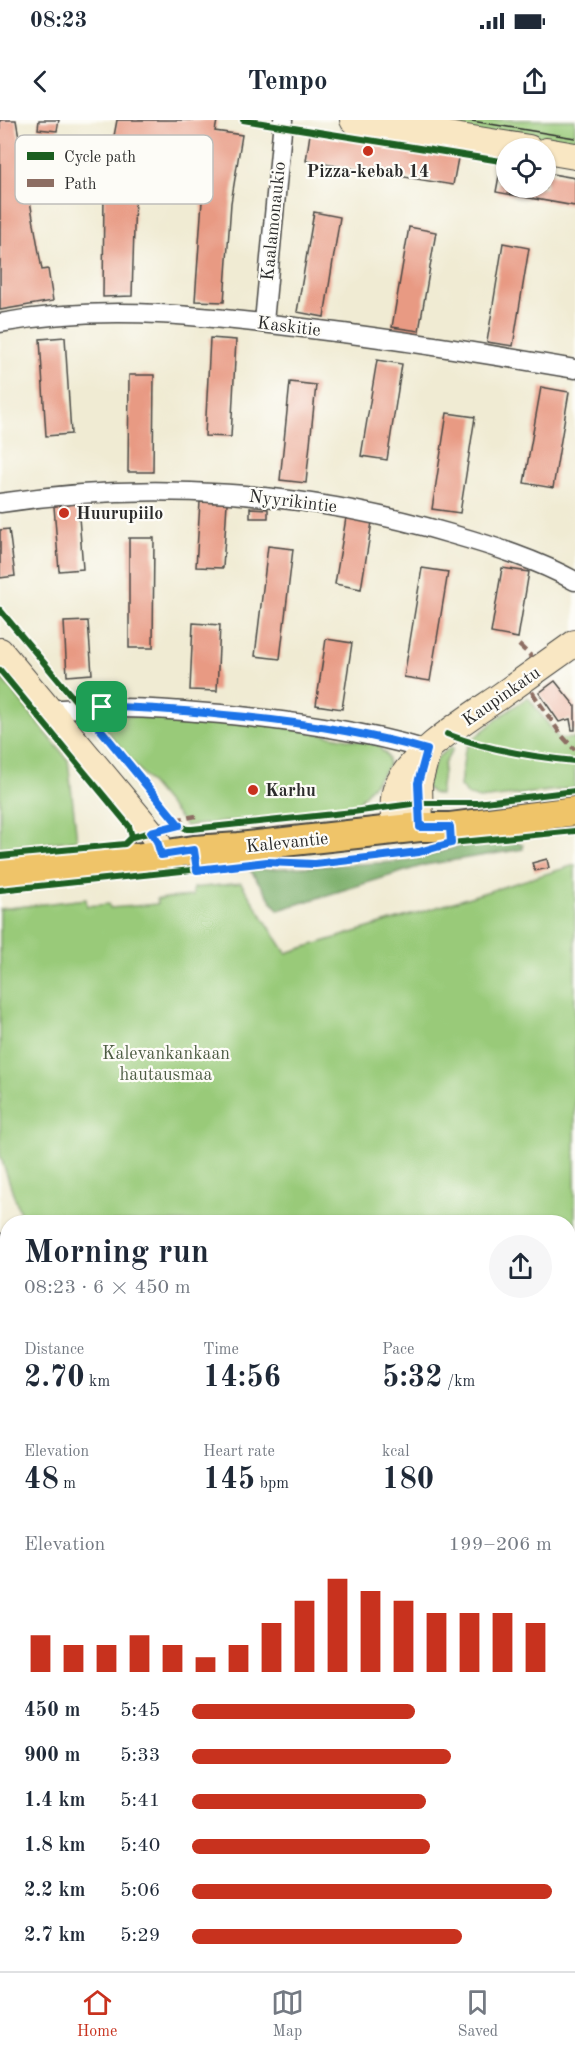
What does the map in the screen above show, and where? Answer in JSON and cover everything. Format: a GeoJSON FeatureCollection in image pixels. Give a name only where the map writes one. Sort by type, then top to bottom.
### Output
{"type":"FeatureCollection","features":[{"type":"Feature","properties":{"kind":"main road","name":"Kalevantie"},"geometry":{"type":"LineString","coordinates":[[0,873],[194,850],[450,827],[575,811]]}},
{"type":"Feature","properties":{"kind":"street","name":"Kaalamonaukio"},"geometry":{"type":"LineString","coordinates":[[264,322],[283,120]]}},
{"type":"Feature","properties":{"kind":"street"},"geometry":{"type":"LineString","coordinates":[[353,120],[496,143]]}},
{"type":"Feature","properties":{"kind":"street"},"geometry":{"type":"LineString","coordinates":[[556,153],[575,156]]}},
{"type":"Feature","properties":{"kind":"street","name":"Kaskitie"},"geometry":{"type":"LineString","coordinates":[[0,323],[52,316],[126,313],[264,322],[449,348],[575,369]]}},
{"type":"Feature","properties":{"kind":"street","name":"Nyyrikintie"},"geometry":{"type":"LineString","coordinates":[[0,503],[72,494],[156,491],[241,494],[307,502],[382,515],[472,540],[575,581]]}},
{"type":"Feature","properties":{"kind":"street","name":"Kaupinkatu"},"geometry":{"type":"LineString","coordinates":[[427,750],[575,643]]}},
{"type":"Feature","properties":{"kind":"street"},"geometry":{"type":"LineString","coordinates":[[0,651],[151,832],[157,841],[161,855]]}},
{"type":"Feature","properties":{"kind":"street"},"geometry":{"type":"LineString","coordinates":[[48,710],[89,707],[159,709],[264,718],[367,735],[427,750],[408,829]]}},
{"type":"Feature","properties":{"kind":"green space"},"geometry":{"type":"Polygon","coordinates":[[[392,120],[575,120],[575,150],[556,147],[556,138],[502,138],[392,120]]]}},
{"type":"Feature","properties":{"kind":"green space"},"geometry":{"type":"Polygon","coordinates":[[[0,676],[68,760],[77,840],[0,848],[0,676]]]}},
{"type":"Feature","properties":{"kind":"green space"},"geometry":{"type":"Polygon","coordinates":[[[528,697],[559,739],[575,738],[575,788],[479,799],[468,795],[460,786],[465,750],[473,739],[528,697]]]}},
{"type":"Feature","properties":{"kind":"green space"},"geometry":{"type":"Polygon","coordinates":[[[93,714],[267,724],[380,745],[381,750],[388,757],[388,767],[358,803],[347,810],[186,826],[93,714]]]}},
{"type":"Feature","properties":{"kind":"green space"},"geometry":{"type":"Polygon","coordinates":[[[451,747],[453,749],[444,764],[440,795],[432,793],[425,786],[437,758],[451,747]]]}},
{"type":"Feature","properties":{"kind":"green space"},"geometry":{"type":"Polygon","coordinates":[[[508,840],[523,845],[523,849],[425,865],[278,910],[250,870],[397,862],[460,846],[508,840]]]}},
{"type":"Feature","properties":{"kind":"green space","name":"Kalevankankaan hautausmaa"},"geometry":{"type":"Polygon","coordinates":[[[575,865],[575,1215],[21,1215],[0,1155],[0,909],[86,899],[87,906],[109,904],[110,908],[157,904],[157,899],[193,896],[193,888],[241,883],[286,953],[575,865]]]}},
{"type":"Feature","properties":{"kind":"building"},"geometry":{"type":"Polygon","coordinates":[[[0,120],[16,120],[19,135],[15,135],[15,204],[31,204],[42,270],[48,269],[53,301],[0,310],[0,120]]]}},
{"type":"Feature","properties":{"kind":"building"},"geometry":{"type":"Polygon","coordinates":[[[39,120],[59,120],[57,131],[38,129],[39,120]]]}},
{"type":"Feature","properties":{"kind":"building"},"geometry":{"type":"Polygon","coordinates":[[[117,120],[210,120],[217,121],[215,131],[242,135],[231,203],[224,302],[195,301],[202,204],[213,204],[213,135],[114,135],[117,120]]]}},
{"type":"Feature","properties":{"kind":"building"},"geometry":{"type":"Polygon","coordinates":[[[310,134],[458,158],[453,185],[306,161],[310,134]]]}},
{"type":"Feature","properties":{"kind":"building"},"geometry":{"type":"Polygon","coordinates":[[[556,175],[575,178],[575,206],[530,198],[556,198],[556,175]]]}},
{"type":"Feature","properties":{"kind":"building"},"geometry":{"type":"Polygon","coordinates":[[[104,204],[135,204],[132,296],[103,297],[104,204]]]}},
{"type":"Feature","properties":{"kind":"building"},"geometry":{"type":"Polygon","coordinates":[[[314,212],[340,217],[324,317],[297,312],[314,212]]]}},
{"type":"Feature","properties":{"kind":"building"},"geometry":{"type":"Polygon","coordinates":[[[409,227],[436,232],[419,331],[392,327],[409,227]]]}},
{"type":"Feature","properties":{"kind":"building"},"geometry":{"type":"Polygon","coordinates":[[[503,243],[529,248],[513,346],[487,342],[503,243]]]}},
{"type":"Feature","properties":{"kind":"building"},"geometry":{"type":"Polygon","coordinates":[[[65,337],[71,434],[46,436],[40,339],[65,337]]]}},
{"type":"Feature","properties":{"kind":"building"},"geometry":{"type":"Polygon","coordinates":[[[210,338],[236,340],[231,437],[205,436],[210,338]]]}},
{"type":"Feature","properties":{"kind":"building"},"geometry":{"type":"Polygon","coordinates":[[[377,360],[402,364],[387,460],[361,456],[377,360]]]}},
{"type":"Feature","properties":{"kind":"building"},"geometry":{"type":"Polygon","coordinates":[[[129,375],[154,375],[153,472],[128,472],[129,375]]]}},
{"type":"Feature","properties":{"kind":"building"},"geometry":{"type":"Polygon","coordinates":[[[290,382],[316,385],[306,483],[280,480],[290,382]]]}},
{"type":"Feature","properties":{"kind":"building"},"geometry":{"type":"Polygon","coordinates":[[[541,387],[569,392],[553,488],[524,483],[541,387]]]}},
{"type":"Feature","properties":{"kind":"building"},"geometry":{"type":"Polygon","coordinates":[[[447,413],[475,417],[460,513],[432,509],[447,413]]]}},
{"type":"Feature","properties":{"kind":"building"},"geometry":{"type":"Polygon","coordinates":[[[200,502],[227,503],[223,568],[196,567],[200,502]]]}},
{"type":"Feature","properties":{"kind":"building"},"geometry":{"type":"Polygon","coordinates":[[[78,504],[83,569],[59,571],[54,506],[78,504]]]}},
{"type":"Feature","properties":{"kind":"building"},"geometry":{"type":"Polygon","coordinates":[[[250,508],[268,509],[268,518],[250,518],[250,508]]]}},
{"type":"Feature","properties":{"kind":"building"},"geometry":{"type":"Polygon","coordinates":[[[346,518],[372,522],[361,589],[335,584],[346,518]]]}},
{"type":"Feature","properties":{"kind":"building"},"geometry":{"type":"Polygon","coordinates":[[[9,529],[15,576],[0,578],[0,530],[9,529]]]}},
{"type":"Feature","properties":{"kind":"building"},"geometry":{"type":"Polygon","coordinates":[[[129,538],[154,538],[153,648],[129,648],[129,538]]]}},
{"type":"Feature","properties":{"kind":"building"},"geometry":{"type":"Polygon","coordinates":[[[268,546],[293,549],[280,659],[255,656],[268,546]]]}},
{"type":"Feature","properties":{"kind":"building"},"geometry":{"type":"Polygon","coordinates":[[[422,568],[448,572],[430,681],[404,677],[422,568]]]}},
{"type":"Feature","properties":{"kind":"building"},"geometry":{"type":"Polygon","coordinates":[[[502,568],[529,572],[518,638],[491,633],[502,568]]]}},
{"type":"Feature","properties":{"kind":"building"},"geometry":{"type":"Polygon","coordinates":[[[88,621],[92,674],[67,676],[64,622],[88,621]]]}},
{"type":"Feature","properties":{"kind":"building"},"geometry":{"type":"Polygon","coordinates":[[[193,623],[220,625],[217,691],[190,690],[193,623]]]}},
{"type":"Feature","properties":{"kind":"building"},"geometry":{"type":"Polygon","coordinates":[[[326,639],[352,643],[342,709],[316,705],[326,639]]]}},
{"type":"Feature","properties":{"kind":"building"},"geometry":{"type":"Polygon","coordinates":[[[555,681],[575,706],[575,730],[572,730],[570,719],[559,722],[539,693],[555,681]]]}},
{"type":"Feature","properties":{"kind":"building"},"geometry":{"type":"Polygon","coordinates":[[[547,859],[549,868],[535,871],[532,863],[547,859]]]}},
{"type":"Feature","properties":{"kind":"tram line"},"geometry":{"type":"LineString","coordinates":[[466,120],[575,138]]}},
{"type":"Feature","properties":{"kind":"marked path"},"geometry":{"type":"LineString","coordinates":[[519,645],[532,657]]}},
{"type":"Feature","properties":{"kind":"marked path"},"geometry":{"type":"LineString","coordinates":[[532,692],[562,736],[575,750]]}},
{"type":"Feature","properties":{"kind":"marked path"},"geometry":{"type":"LineString","coordinates":[[175,820],[196,816]]}},
{"type":"Feature","properties":{"kind":"cycle path"},"geometry":{"type":"LineString","coordinates":[[243,120],[496,160]]}},
{"type":"Feature","properties":{"kind":"cycle path"},"geometry":{"type":"LineString","coordinates":[[0,610],[179,825]]}},
{"type":"Feature","properties":{"kind":"cycle path"},"geometry":{"type":"LineString","coordinates":[[0,670],[129,826],[132,837]]}},
{"type":"Feature","properties":{"kind":"cycle path"},"geometry":{"type":"LineString","coordinates":[[447,734],[510,752],[575,761]]}},
{"type":"Feature","properties":{"kind":"cycle path"},"geometry":{"type":"LineString","coordinates":[[0,856],[125,844],[132,837],[179,825],[192,829],[419,803],[477,803],[575,791]]}},
{"type":"Feature","properties":{"kind":"cycle path"},"geometry":{"type":"LineString","coordinates":[[0,890],[267,862],[315,864],[419,852],[451,843],[575,831]]}},
{"type":"Feature","properties":{"kind":"place","name":"Pizza-kebab 14"},"geometry":{"type":"Point","coordinates":[368,151]}},
{"type":"Feature","properties":{"kind":"place","name":"Huurupiilo"},"geometry":{"type":"Point","coordinates":[64,513]}},
{"type":"Feature","properties":{"kind":"place","name":"Karhu"},"geometry":{"type":"Point","coordinates":[253,790]}},
{"type":"Feature","properties":{"kind":"route"},"geometry":{"type":"LineString","coordinates":[[82,707],[102,707],[159,709],[264,718],[367,735],[427,750],[418,783],[420,827],[450,827],[451,843],[419,852],[315,864],[267,862],[197,870],[194,850],[161,855],[157,841],[151,832],[179,825],[82,707]]}}]}
